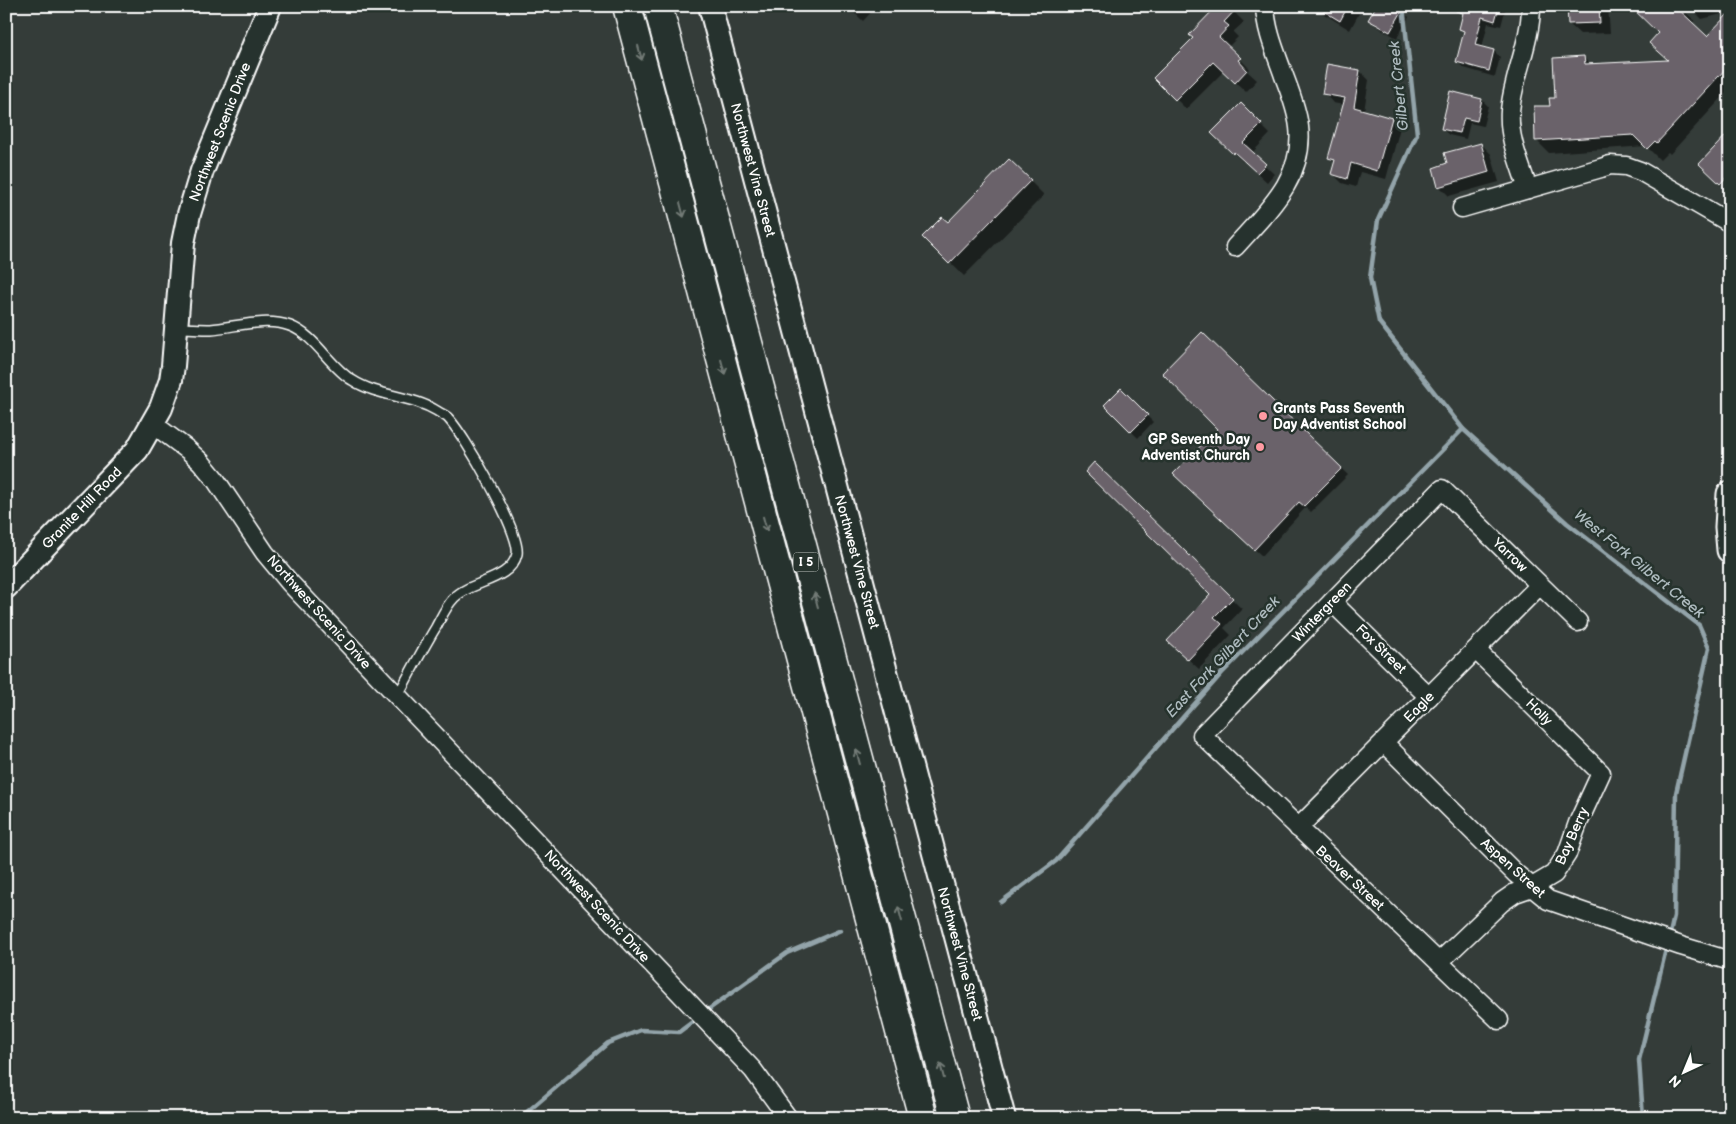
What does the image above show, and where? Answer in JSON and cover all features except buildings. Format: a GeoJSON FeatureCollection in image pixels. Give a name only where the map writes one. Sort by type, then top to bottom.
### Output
{"type":"FeatureCollection","features":[{"type":"Feature","properties":{"kind":"highway","name":"I 5"},"geometry":{"type":"LineString","coordinates":[[627,6],[923,1118]]}},
{"type":"Feature","properties":{"kind":"highway","name":"I 5"},"geometry":{"type":"LineString","coordinates":[[658,6],[955,1118]]}},
{"type":"Feature","properties":{"kind":"main road"},"geometry":{"type":"LineString","coordinates":[[1729,535],[1730,494]]}},
{"type":"Feature","properties":{"kind":"street","name":"Northwest Scenic Drive"},"geometry":{"type":"LineString","coordinates":[[270,6],[202,171],[189,214],[183,243],[171,380],[153,424],[201,462],[215,479],[265,553],[284,575],[753,1070],[788,1118]]}},
{"type":"Feature","properties":{"kind":"street","name":"Northwest Vine Street"},"geometry":{"type":"LineString","coordinates":[[710,6],[1004,1118]]}},
{"type":"Feature","properties":{"kind":"street"},"geometry":{"type":"LineString","coordinates":[[1235,247],[1273,205],[1288,183],[1296,166],[1299,148],[1299,128],[1295,106],[1270,37],[1265,6]]}},
{"type":"Feature","properties":{"kind":"street"},"geometry":{"type":"LineString","coordinates":[[1528,189],[1514,148],[1510,126],[1510,111],[1531,22],[1531,6]]}},
{"type":"Feature","properties":{"kind":"street"},"geometry":{"type":"LineString","coordinates":[[1462,208],[1610,165],[1626,166],[1640,171],[1730,223]]}},
{"type":"Feature","properties":{"kind":"street","name":"Granite Hill Road"},"geometry":{"type":"LineString","coordinates":[[6,587],[137,450],[153,424]]}},
{"type":"Feature","properties":{"kind":"street","name":"Yarrow"},"geometry":{"type":"LineString","coordinates":[[1442,489],[1578,622]]}},
{"type":"Feature","properties":{"kind":"street","name":"Wintergreen"},"geometry":{"type":"LineString","coordinates":[[1202,735],[1442,489]]}},
{"type":"Feature","properties":{"kind":"street","name":"Eagle"},"geometry":{"type":"LineString","coordinates":[[1298,828],[1384,744],[1540,585]]}},
{"type":"Feature","properties":{"kind":"street","name":"Fox Street"},"geometry":{"type":"LineString","coordinates":[[1332,602],[1429,696]]}},
{"type":"Feature","properties":{"kind":"street","name":"Holly"},"geometry":{"type":"LineString","coordinates":[[1476,650],[1601,774]]}},
{"type":"Feature","properties":{"kind":"street","name":"Beaver Street"},"geometry":{"type":"LineString","coordinates":[[1202,735],[1499,1020]]}},
{"type":"Feature","properties":{"kind":"street","name":"Aspen Street"},"geometry":{"type":"LineString","coordinates":[[1384,744],[1516,874],[1548,900],[1730,961]]}},
{"type":"Feature","properties":{"kind":"street","name":"Bay Berry"},"geometry":{"type":"LineString","coordinates":[[1439,962],[1502,902],[1515,893],[1532,887],[1554,874],[1568,854],[1578,823],[1601,774]]}},
{"type":"Feature","properties":{"kind":"lane"},"geometry":{"type":"LineString","coordinates":[[176,328],[210,329],[259,322],[290,326],[303,333],[350,380],[367,389],[409,400],[435,410],[447,418],[474,457],[504,511],[516,542],[517,554],[510,567],[494,579],[467,588],[453,598],[397,696]]}},
{"type":"Feature","properties":{"kind":"waterway","name":"West Fork Gilbert Creek"},"geometry":{"type":"LineString","coordinates":[[1403,6],[1417,134],[1378,220],[1370,278],[1379,322],[1463,429],[1567,523],[1699,625],[1709,648],[1676,793],[1674,916],[1669,938]]}},
{"type":"Feature","properties":{"kind":"waterway","name":"East Fork Gilbert Creek"},"geometry":{"type":"LineString","coordinates":[[1001,902],[1056,861],[1222,673],[1463,429]]}},
{"type":"Feature","properties":{"kind":"waterway","name":"East Fork Gilbert Creek"},"geometry":{"type":"LineString","coordinates":[[705,1012],[787,953],[841,930]]}},
{"type":"Feature","properties":{"kind":"waterway","name":"West Fork Gilbert Creek"},"geometry":{"type":"LineString","coordinates":[[1643,1118],[1639,1060],[1667,945]]}},
{"type":"Feature","properties":{"kind":"waterway","name":"East Fork Gilbert Creek"},"geometry":{"type":"LineString","coordinates":[[520,1118],[608,1043],[641,1030],[679,1032],[699,1017]]}},
{"type":"Feature","properties":{"kind":"place","name":"Grants Pass Seventh Day Adventist School"},"geometry":{"type":"Point","coordinates":[1263,416]}},
{"type":"Feature","properties":{"kind":"place","name":"GP Seventh Day Adventist Church"},"geometry":{"type":"Point","coordinates":[1260,447]}},
{"type":"Feature","properties":{"kind":"water label","name":"Gilbert Creek"},"geometry":{"type":"Point","coordinates":[1399,86]}}]}
